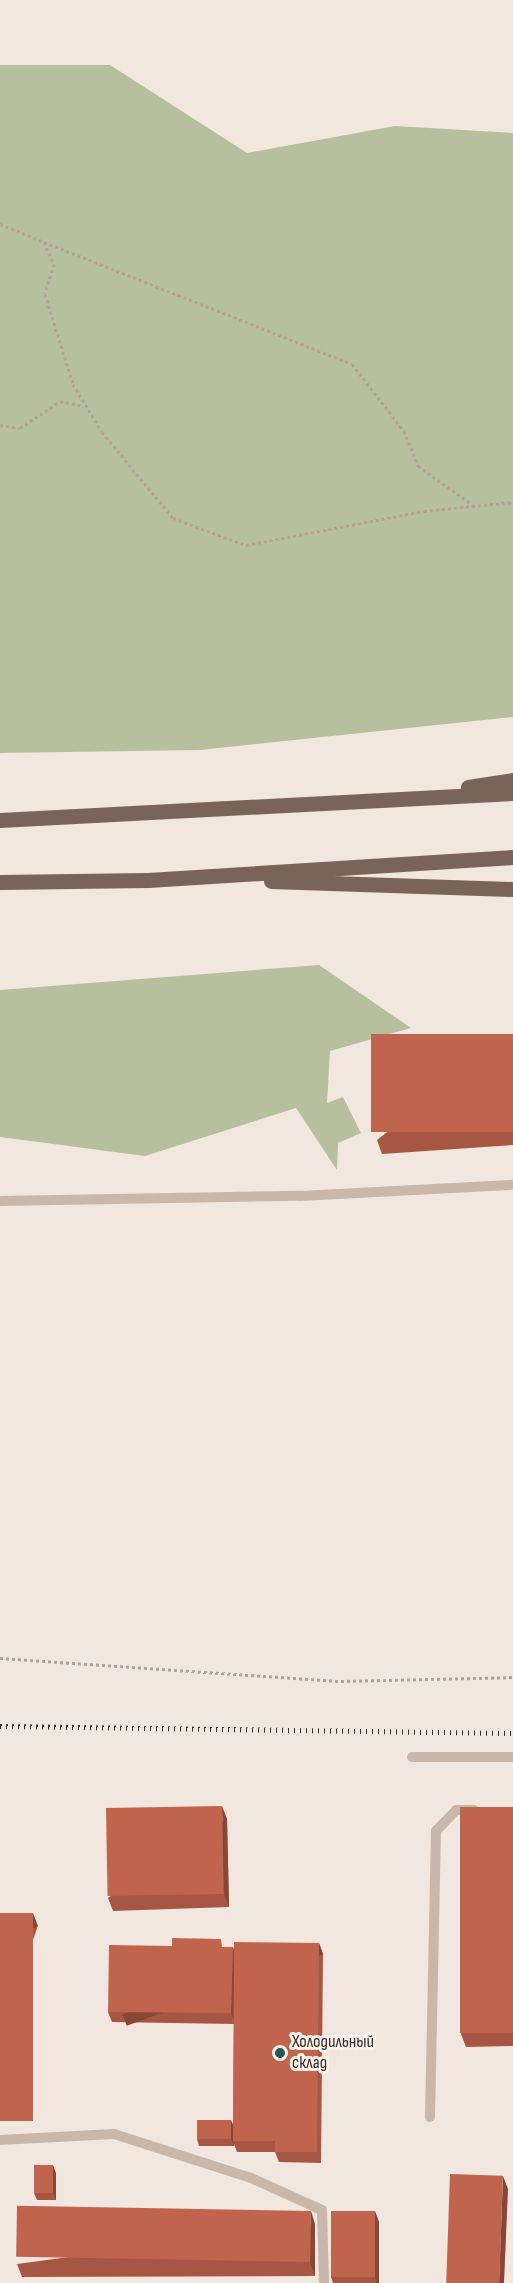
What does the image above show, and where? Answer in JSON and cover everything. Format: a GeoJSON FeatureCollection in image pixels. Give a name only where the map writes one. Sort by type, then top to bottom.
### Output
{"type":"FeatureCollection","features":[{"type":"Feature","properties":{"kind":"main road"},"geometry":{"type":"LineString","coordinates":[[393,798],[513,780]]}},
{"type":"Feature","properties":{"kind":"main road"},"geometry":{"type":"LineString","coordinates":[[0,820],[513,793]]}},
{"type":"Feature","properties":{"kind":"main road"},"geometry":{"type":"LineString","coordinates":[[148,880],[513,857]]}},
{"type":"Feature","properties":{"kind":"main road"},"geometry":{"type":"LineString","coordinates":[[0,882],[148,880],[513,889]]}},
{"type":"Feature","properties":{"kind":"lane"},"geometry":{"type":"LineString","coordinates":[[0,1201],[242,1198],[513,1185]]}},
{"type":"Feature","properties":{"kind":"lane"},"geometry":{"type":"LineString","coordinates":[[412,1756],[513,1757]]}},
{"type":"Feature","properties":{"kind":"lane"},"geometry":{"type":"LineString","coordinates":[[430,2117],[436,1831],[456,1810],[490,1810]]}},
{"type":"Feature","properties":{"kind":"lane"},"geometry":{"type":"LineString","coordinates":[[0,2140],[114,2134],[251,2178],[322,2210],[324,2283]]}},
{"type":"Feature","properties":{"kind":"path"},"geometry":{"type":"LineString","coordinates":[[0,224],[352,364],[404,430],[418,466],[474,506]]}},
{"type":"Feature","properties":{"kind":"path"},"geometry":{"type":"LineString","coordinates":[[44,242],[54,264],[45,294],[73,384],[102,432],[173,518],[246,544],[474,506],[513,502]]}},
{"type":"Feature","properties":{"kind":"path"},"geometry":{"type":"LineString","coordinates":[[0,425],[20,428],[60,401],[83,406]]}},
{"type":"Feature","properties":{"kind":"path"},"geometry":{"type":"LineString","coordinates":[[0,1658],[341,1681],[513,1677]]}},
{"type":"Feature","properties":{"kind":"green space"},"geometry":{"type":"Polygon","coordinates":[[[0,65],[110,65],[247,153],[395,126],[513,133],[513,717],[200,750],[0,753],[0,65]]]}},
{"type":"Feature","properties":{"kind":"green space"},"geometry":{"type":"Polygon","coordinates":[[[319,965],[411,1028],[330,1051],[327,1103],[343,1097],[361,1133],[338,1143],[337,1170],[296,1108],[145,1156],[0,1137],[0,990],[319,965]]]}},
{"type":"Feature","properties":{"kind":"building"},"geometry":{"type":"Polygon","coordinates":[[[371,1034],[513,1034],[513,1132],[371,1132],[371,1034]]]}},
{"type":"Feature","properties":{"kind":"building"},"geometry":{"type":"Polygon","coordinates":[[[222,1806],[224,1894],[108,1896],[106,1808],[222,1806]]]}},
{"type":"Feature","properties":{"kind":"building"},"geometry":{"type":"Polygon","coordinates":[[[460,1807],[513,1807],[513,2033],[460,2033],[460,1807]]]}},
{"type":"Feature","properties":{"kind":"building"},"geometry":{"type":"Polygon","coordinates":[[[0,1913],[33,1913],[33,2121],[0,2121],[0,1913]]]}},
{"type":"Feature","properties":{"kind":"building"},"geometry":{"type":"Polygon","coordinates":[[[172,1938],[221,1939],[222,1947],[233,1947],[231,2013],[108,2012],[109,1945],[172,1946],[172,1938]]]}},
{"type":"Feature","properties":{"kind":"building","name":"Холодильный склад"},"geometry":{"type":"Polygon","coordinates":[[[234,1942],[319,1943],[317,2152],[275,2152],[275,2141],[233,2141],[234,1942]]]}},
{"type":"Feature","properties":{"kind":"building"},"geometry":{"type":"Polygon","coordinates":[[[197,2120],[231,2120],[231,2139],[197,2139],[197,2120]]]}},
{"type":"Feature","properties":{"kind":"building"},"geometry":{"type":"Polygon","coordinates":[[[34,2165],[53,2165],[53,2193],[34,2193],[34,2165]]]}},
{"type":"Feature","properties":{"kind":"building"},"geometry":{"type":"Polygon","coordinates":[[[450,2174],[503,2176],[499,2283],[446,2283],[450,2174]]]}},
{"type":"Feature","properties":{"kind":"building"},"geometry":{"type":"Polygon","coordinates":[[[17,2206],[311,2211],[310,2262],[16,2257],[17,2206]]]}},
{"type":"Feature","properties":{"kind":"building"},"geometry":{"type":"Polygon","coordinates":[[[331,2211],[375,2211],[375,2277],[331,2277],[331,2211]]]}},
{"type":"Feature","properties":{"kind":"railway"},"geometry":{"type":"LineString","coordinates":[[0,1726],[513,1733]]}},
{"type":"Feature","properties":{"kind":"place","name":"Холодильный склад"},"geometry":{"type":"Point","coordinates":[280,2053]}}]}
